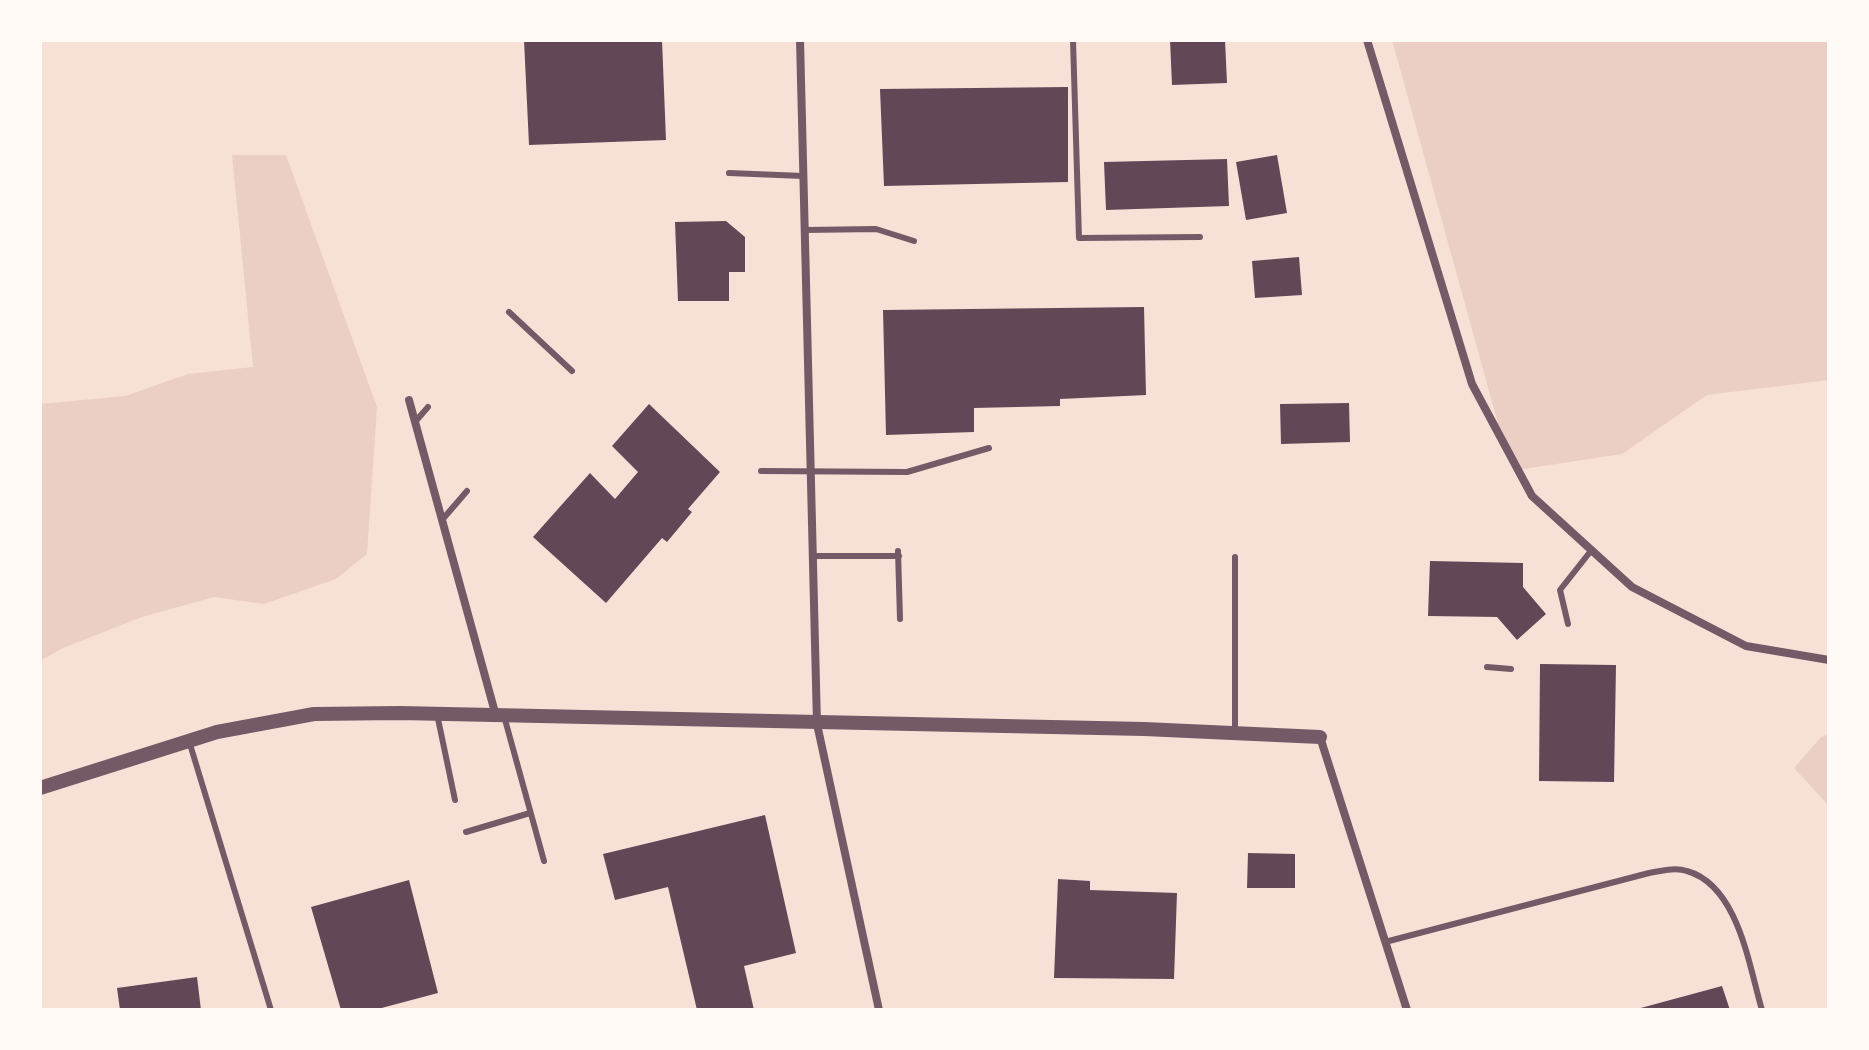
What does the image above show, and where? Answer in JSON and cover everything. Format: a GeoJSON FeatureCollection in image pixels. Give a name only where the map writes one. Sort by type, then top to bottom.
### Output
{"type":"FeatureCollection","features":[{"type":"Feature","properties":{"kind":"street"},"geometry":{"type":"LineString","coordinates":[[800,40],[817,724],[879,1010]]}},
{"type":"Feature","properties":{"kind":"street"},"geometry":{"type":"LineString","coordinates":[[1367,40],[1472,384],[1532,496],[1632,587],[1746,646],[1829,660]]}},
{"type":"Feature","properties":{"kind":"street"},"geometry":{"type":"LineString","coordinates":[[409,400],[500,716]]}},
{"type":"Feature","properties":{"kind":"street"},"geometry":{"type":"LineString","coordinates":[[40,788],[189,741],[314,714],[437,714],[1320,737],[1407,1010]]}},
{"type":"Feature","properties":{"kind":"lane"},"geometry":{"type":"LineString","coordinates":[[1073,40],[1079,238],[1200,237]]}},
{"type":"Feature","properties":{"kind":"lane"},"geometry":{"type":"LineString","coordinates":[[729,173],[803,176]]}},
{"type":"Feature","properties":{"kind":"lane"},"geometry":{"type":"LineString","coordinates":[[805,230],[876,229],[914,241]]}},
{"type":"Feature","properties":{"kind":"lane"},"geometry":{"type":"LineString","coordinates":[[509,312],[572,371]]}},
{"type":"Feature","properties":{"kind":"lane"},"geometry":{"type":"LineString","coordinates":[[415,422],[428,407]]}},
{"type":"Feature","properties":{"kind":"lane"},"geometry":{"type":"LineString","coordinates":[[761,471],[907,472],[989,448]]}},
{"type":"Feature","properties":{"kind":"lane"},"geometry":{"type":"LineString","coordinates":[[442,520],[467,491]]}},
{"type":"Feature","properties":{"kind":"lane"},"geometry":{"type":"LineString","coordinates":[[1568,624],[1560,590],[1590,552]]}},
{"type":"Feature","properties":{"kind":"lane"},"geometry":{"type":"LineString","coordinates":[[813,556],[898,554],[900,619]]}},
{"type":"Feature","properties":{"kind":"lane"},"geometry":{"type":"LineString","coordinates":[[1235,557],[1235,734]]}},
{"type":"Feature","properties":{"kind":"lane"},"geometry":{"type":"LineString","coordinates":[[1487,667],[1511,669]]}},
{"type":"Feature","properties":{"kind":"lane"},"geometry":{"type":"LineString","coordinates":[[437,714],[455,800]]}},
{"type":"Feature","properties":{"kind":"lane"},"geometry":{"type":"LineString","coordinates":[[500,716],[544,861]]}},
{"type":"Feature","properties":{"kind":"lane"},"geometry":{"type":"LineString","coordinates":[[189,741],[271,1010]]}},
{"type":"Feature","properties":{"kind":"lane"},"geometry":{"type":"LineString","coordinates":[[466,832],[530,813]]}},
{"type":"Feature","properties":{"kind":"lane"},"geometry":{"type":"LineString","coordinates":[[1385,942],[1649,873],[1687,871],[1713,889],[1728,908],[1762,1010]]}},
{"type":"Feature","properties":{"kind":"shaded area"},"geometry":{"type":"Polygon","coordinates":[[[1392,40],[1829,40],[1829,380],[1707,395],[1622,454],[1517,470],[1505,449],[1392,40]]]}},
{"type":"Feature","properties":{"kind":"shaded area"},"geometry":{"type":"Polygon","coordinates":[[[232,155],[286,155],[377,407],[367,554],[336,579],[264,604],[214,597],[142,617],[63,648],[40,661],[40,404],[125,396],[188,374],[253,367],[232,155]]]}},
{"type":"Feature","properties":{"kind":"shaded area"},"geometry":{"type":"Polygon","coordinates":[[[1829,734],[1829,806],[1794,768],[1821,737],[1829,734]]]}},
{"type":"Feature","properties":{"kind":"building"},"geometry":{"type":"Polygon","coordinates":[[[524,40],[662,40],[666,140],[529,145],[524,40]]]}},
{"type":"Feature","properties":{"kind":"building"},"geometry":{"type":"Polygon","coordinates":[[[1170,40],[1225,40],[1227,83],[1172,85],[1170,40]]]}},
{"type":"Feature","properties":{"kind":"building"},"geometry":{"type":"Polygon","coordinates":[[[1068,87],[1068,182],[884,186],[880,89],[1068,87]]]}},
{"type":"Feature","properties":{"kind":"building"},"geometry":{"type":"Polygon","coordinates":[[[1277,155],[1287,213],[1246,220],[1236,162],[1277,155]]]}},
{"type":"Feature","properties":{"kind":"building"},"geometry":{"type":"Polygon","coordinates":[[[1227,159],[1229,206],[1106,210],[1104,162],[1227,159]]]}},
{"type":"Feature","properties":{"kind":"building"},"geometry":{"type":"Polygon","coordinates":[[[726,221],[745,237],[745,272],[729,272],[729,301],[678,301],[675,222],[726,221]]]}},
{"type":"Feature","properties":{"kind":"building"},"geometry":{"type":"Polygon","coordinates":[[[1299,257],[1302,295],[1255,298],[1252,261],[1299,257]]]}},
{"type":"Feature","properties":{"kind":"building"},"geometry":{"type":"Polygon","coordinates":[[[1144,307],[1146,395],[1060,399],[1060,406],[974,408],[974,432],[886,435],[883,310],[1144,307]]]}},
{"type":"Feature","properties":{"kind":"building"},"geometry":{"type":"Polygon","coordinates":[[[1349,403],[1350,442],[1281,444],[1280,404],[1349,403]]]}},
{"type":"Feature","properties":{"kind":"building"},"geometry":{"type":"Polygon","coordinates":[[[649,404],[720,472],[688,509],[692,512],[667,542],[662,538],[606,603],[533,537],[590,473],[615,499],[638,472],[612,446],[649,404]]]}},
{"type":"Feature","properties":{"kind":"building"},"geometry":{"type":"Polygon","coordinates":[[[1430,561],[1523,563],[1523,587],[1546,614],[1517,640],[1497,617],[1428,616],[1430,561]]]}},
{"type":"Feature","properties":{"kind":"building"},"geometry":{"type":"Polygon","coordinates":[[[1540,664],[1616,665],[1614,782],[1539,781],[1540,664]]]}},
{"type":"Feature","properties":{"kind":"building"},"geometry":{"type":"Polygon","coordinates":[[[765,815],[796,953],[744,966],[754,1010],[697,1010],[668,887],[615,900],[603,854],[765,815]]]}},
{"type":"Feature","properties":{"kind":"building"},"geometry":{"type":"Polygon","coordinates":[[[1248,853],[1295,854],[1295,888],[1247,888],[1248,853]]]}},
{"type":"Feature","properties":{"kind":"building"},"geometry":{"type":"Polygon","coordinates":[[[1058,879],[1090,881],[1090,890],[1177,893],[1174,979],[1054,978],[1058,879]]]}},
{"type":"Feature","properties":{"kind":"building"},"geometry":{"type":"Polygon","coordinates":[[[409,880],[438,993],[374,1010],[341,1010],[311,907],[409,880]]]}},
{"type":"Feature","properties":{"kind":"building"},"geometry":{"type":"Polygon","coordinates":[[[197,977],[201,1010],[120,1010],[117,988],[197,977]]]}},
{"type":"Feature","properties":{"kind":"building"},"geometry":{"type":"Polygon","coordinates":[[[1722,986],[1730,1010],[1637,1010],[1637,1009],[1722,986]]]}}]}
